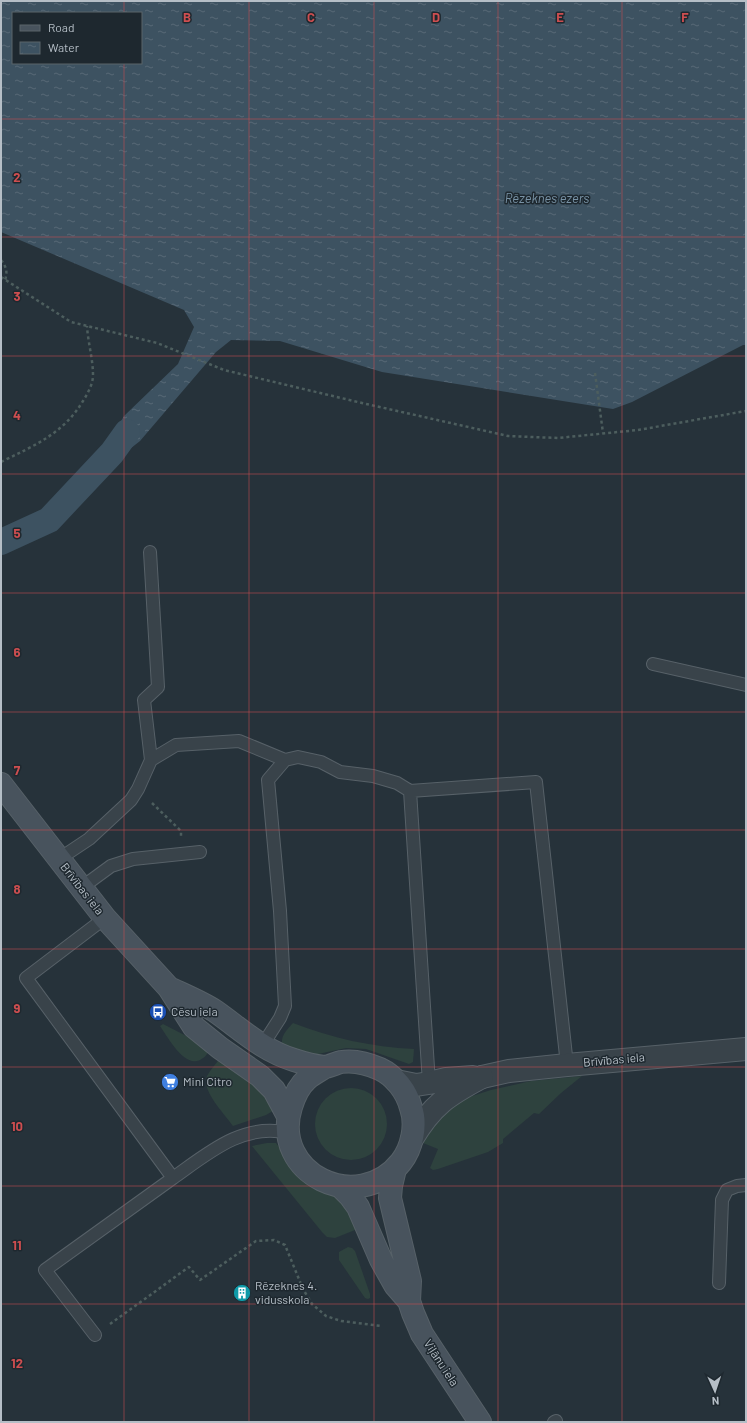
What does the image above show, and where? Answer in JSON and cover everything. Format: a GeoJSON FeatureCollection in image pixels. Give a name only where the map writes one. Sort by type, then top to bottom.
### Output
{"type":"FeatureCollection","features":[{"type":"Feature","properties":{"kind":"main road","name":"Brīvības iela"},"geometry":{"type":"LineString","coordinates":[[1,784],[105,918],[169,988]]}},
{"type":"Feature","properties":{"kind":"main road"},"geometry":{"type":"LineString","coordinates":[[169,988],[214,1011],[235,1028],[262,1046],[295,1060],[325,1067]]}},
{"type":"Feature","properties":{"kind":"main road"},"geometry":{"type":"LineString","coordinates":[[169,988],[194,1027],[220,1048],[260,1076],[274,1090],[288,1124],[291,1147],[298,1159],[309,1172],[324,1182],[340,1187],[352,1188],[376,1183],[395,1169],[403,1160],[412,1139],[414,1123],[412,1108],[406,1094],[396,1081],[381,1069],[363,1063],[343,1062],[325,1067],[307,1079],[294,1096],[288,1124]]}},
{"type":"Feature","properties":{"kind":"main road"},"geometry":{"type":"LineString","coordinates":[[395,1169],[390,1198],[410,1281],[409,1301]]}},
{"type":"Feature","properties":{"kind":"main road"},"geometry":{"type":"LineString","coordinates":[[340,1187],[350,1196],[358,1207],[381,1260],[395,1285],[409,1301]]}},
{"type":"Feature","properties":{"kind":"main road","name":"Viļānu iela"},"geometry":{"type":"LineString","coordinates":[[409,1301],[422,1334],[480,1422]]}},
{"type":"Feature","properties":{"kind":"street","name":"Brīvības iela"},"geometry":{"type":"LineString","coordinates":[[482,1076],[509,1071],[567,1065],[746,1049]]}},
{"type":"Feature","properties":{"kind":"street"},"geometry":{"type":"LineString","coordinates":[[396,1081],[429,1084],[446,1079],[482,1076]]}},
{"type":"Feature","properties":{"kind":"street"},"geometry":{"type":"LineString","coordinates":[[412,1139],[422,1122],[434,1108],[452,1093],[482,1076]]}},
{"type":"Feature","properties":{"kind":"lane"},"geometry":{"type":"LineString","coordinates":[[150,552],[158,687],[144,700],[152,760]]}},
{"type":"Feature","properties":{"kind":"lane"},"geometry":{"type":"LineString","coordinates":[[653,664],[746,685]]}},
{"type":"Feature","properties":{"kind":"lane"},"geometry":{"type":"LineString","coordinates":[[59,859],[89,839],[131,800],[152,760],[176,745],[239,741],[285,760],[298,757],[321,762],[340,772],[372,776],[397,783],[410,791],[536,782],[567,1065]]}},
{"type":"Feature","properties":{"kind":"lane"},"geometry":{"type":"LineString","coordinates":[[262,1046],[280,1018],[285,1006],[280,911],[268,780],[285,760]]}},
{"type":"Feature","properties":{"kind":"lane"},"geometry":{"type":"LineString","coordinates":[[410,791],[429,1084]]}},
{"type":"Feature","properties":{"kind":"lane"},"geometry":{"type":"LineString","coordinates":[[81,888],[111,866],[133,859],[200,852]]}},
{"type":"Feature","properties":{"kind":"lane"},"geometry":{"type":"LineString","coordinates":[[105,918],[26,978],[173,1178]]}},
{"type":"Feature","properties":{"kind":"lane"},"geometry":{"type":"LineString","coordinates":[[95,1334],[45,1270],[216,1147],[235,1137],[262,1130],[275,1130],[288,1124]]}},
{"type":"Feature","properties":{"kind":"lane"},"geometry":{"type":"LineString","coordinates":[[720,1283],[722,1200],[727,1190],[737,1186],[746,1185]]}},
{"type":"Feature","properties":{"kind":"path"},"geometry":{"type":"LineString","coordinates":[[1,260],[6,267],[4,280]]}},
{"type":"Feature","properties":{"kind":"path"},"geometry":{"type":"LineString","coordinates":[[1,277],[71,322],[157,344],[224,370],[508,436],[558,438],[638,430],[746,411]]}},
{"type":"Feature","properties":{"kind":"path"},"geometry":{"type":"LineString","coordinates":[[1,462],[37,444],[62,428],[77,411],[89,391],[94,376],[87,326]]}},
{"type":"Feature","properties":{"kind":"path"},"geometry":{"type":"LineString","coordinates":[[594,373],[604,433]]}},
{"type":"Feature","properties":{"kind":"path"},"geometry":{"type":"LineString","coordinates":[[138,789],[181,831],[183,854]]}},
{"type":"Feature","properties":{"kind":"path"},"geometry":{"type":"LineString","coordinates":[[95,1334],[189,1267],[200,1280],[256,1241],[274,1240],[285,1245],[303,1289],[312,1304],[326,1316],[341,1321],[381,1326]]}},
{"type":"Feature","properties":{"kind":"green space"},"geometry":{"type":"Polygon","coordinates":[[[293,1023],[352,1041],[414,1049],[413,1062],[409,1064],[366,1049],[346,1048],[309,1056],[282,1044],[283,1035],[293,1023]]]}},
{"type":"Feature","properties":{"kind":"green space"},"geometry":{"type":"Polygon","coordinates":[[[163,1024],[196,1041],[209,1051],[206,1056],[197,1061],[184,1057],[173,1045],[160,1026],[163,1024]]]}},
{"type":"Feature","properties":{"kind":"green space"},"geometry":{"type":"Polygon","coordinates":[[[220,1058],[268,1096],[273,1111],[266,1115],[233,1126],[210,1095],[207,1088],[207,1076],[220,1058]]]}},
{"type":"Feature","properties":{"kind":"green space"},"geometry":{"type":"Polygon","coordinates":[[[582,1076],[539,1114],[534,1113],[503,1139],[503,1143],[488,1152],[438,1169],[433,1170],[430,1168],[438,1149],[423,1143],[429,1126],[460,1100],[491,1090],[531,1081],[582,1076]]]}},
{"type":"Feature","properties":{"kind":"green space"},"geometry":{"type":"Polygon","coordinates":[[[351,1088],[365,1091],[377,1098],[384,1110],[387,1124],[384,1138],[377,1150],[365,1157],[351,1160],[337,1157],[325,1150],[318,1138],[315,1124],[318,1110],[325,1098],[337,1091],[351,1088]]]}},
{"type":"Feature","properties":{"kind":"green space"},"geometry":{"type":"Polygon","coordinates":[[[276,1143],[293,1171],[304,1181],[318,1190],[334,1196],[346,1205],[360,1228],[335,1238],[327,1237],[252,1146],[276,1143]]]}},
{"type":"Feature","properties":{"kind":"green space"},"geometry":{"type":"Polygon","coordinates":[[[348,1247],[355,1251],[370,1294],[370,1298],[368,1299],[365,1298],[339,1260],[339,1252],[348,1247]]]}},
{"type":"Feature","properties":{"kind":"water","name":"Rēzeknes ezers"},"geometry":{"type":"Polygon","coordinates":[[[1,1],[746,1],[746,345],[743,345],[632,402],[613,409],[382,372],[280,341],[231,340],[216,352],[140,441],[112,463],[101,456],[124,416],[178,364],[194,327],[184,310],[1,232],[1,1]]]}},
{"type":"Feature","properties":{"kind":"waterway"},"geometry":{"type":"LineString","coordinates":[[1,542],[49,520],[112,453],[127,432]]}},
{"type":"Feature","properties":{"kind":"place","name":"Cēsu iela"},"geometry":{"type":"Point","coordinates":[158,1012]}},
{"type":"Feature","properties":{"kind":"place","name":"Mini Citro"},"geometry":{"type":"Point","coordinates":[170,1082]}},
{"type":"Feature","properties":{"kind":"place","name":"Rēzeknes 4. vidusskola"},"geometry":{"type":"Point","coordinates":[242,1293]}}]}
